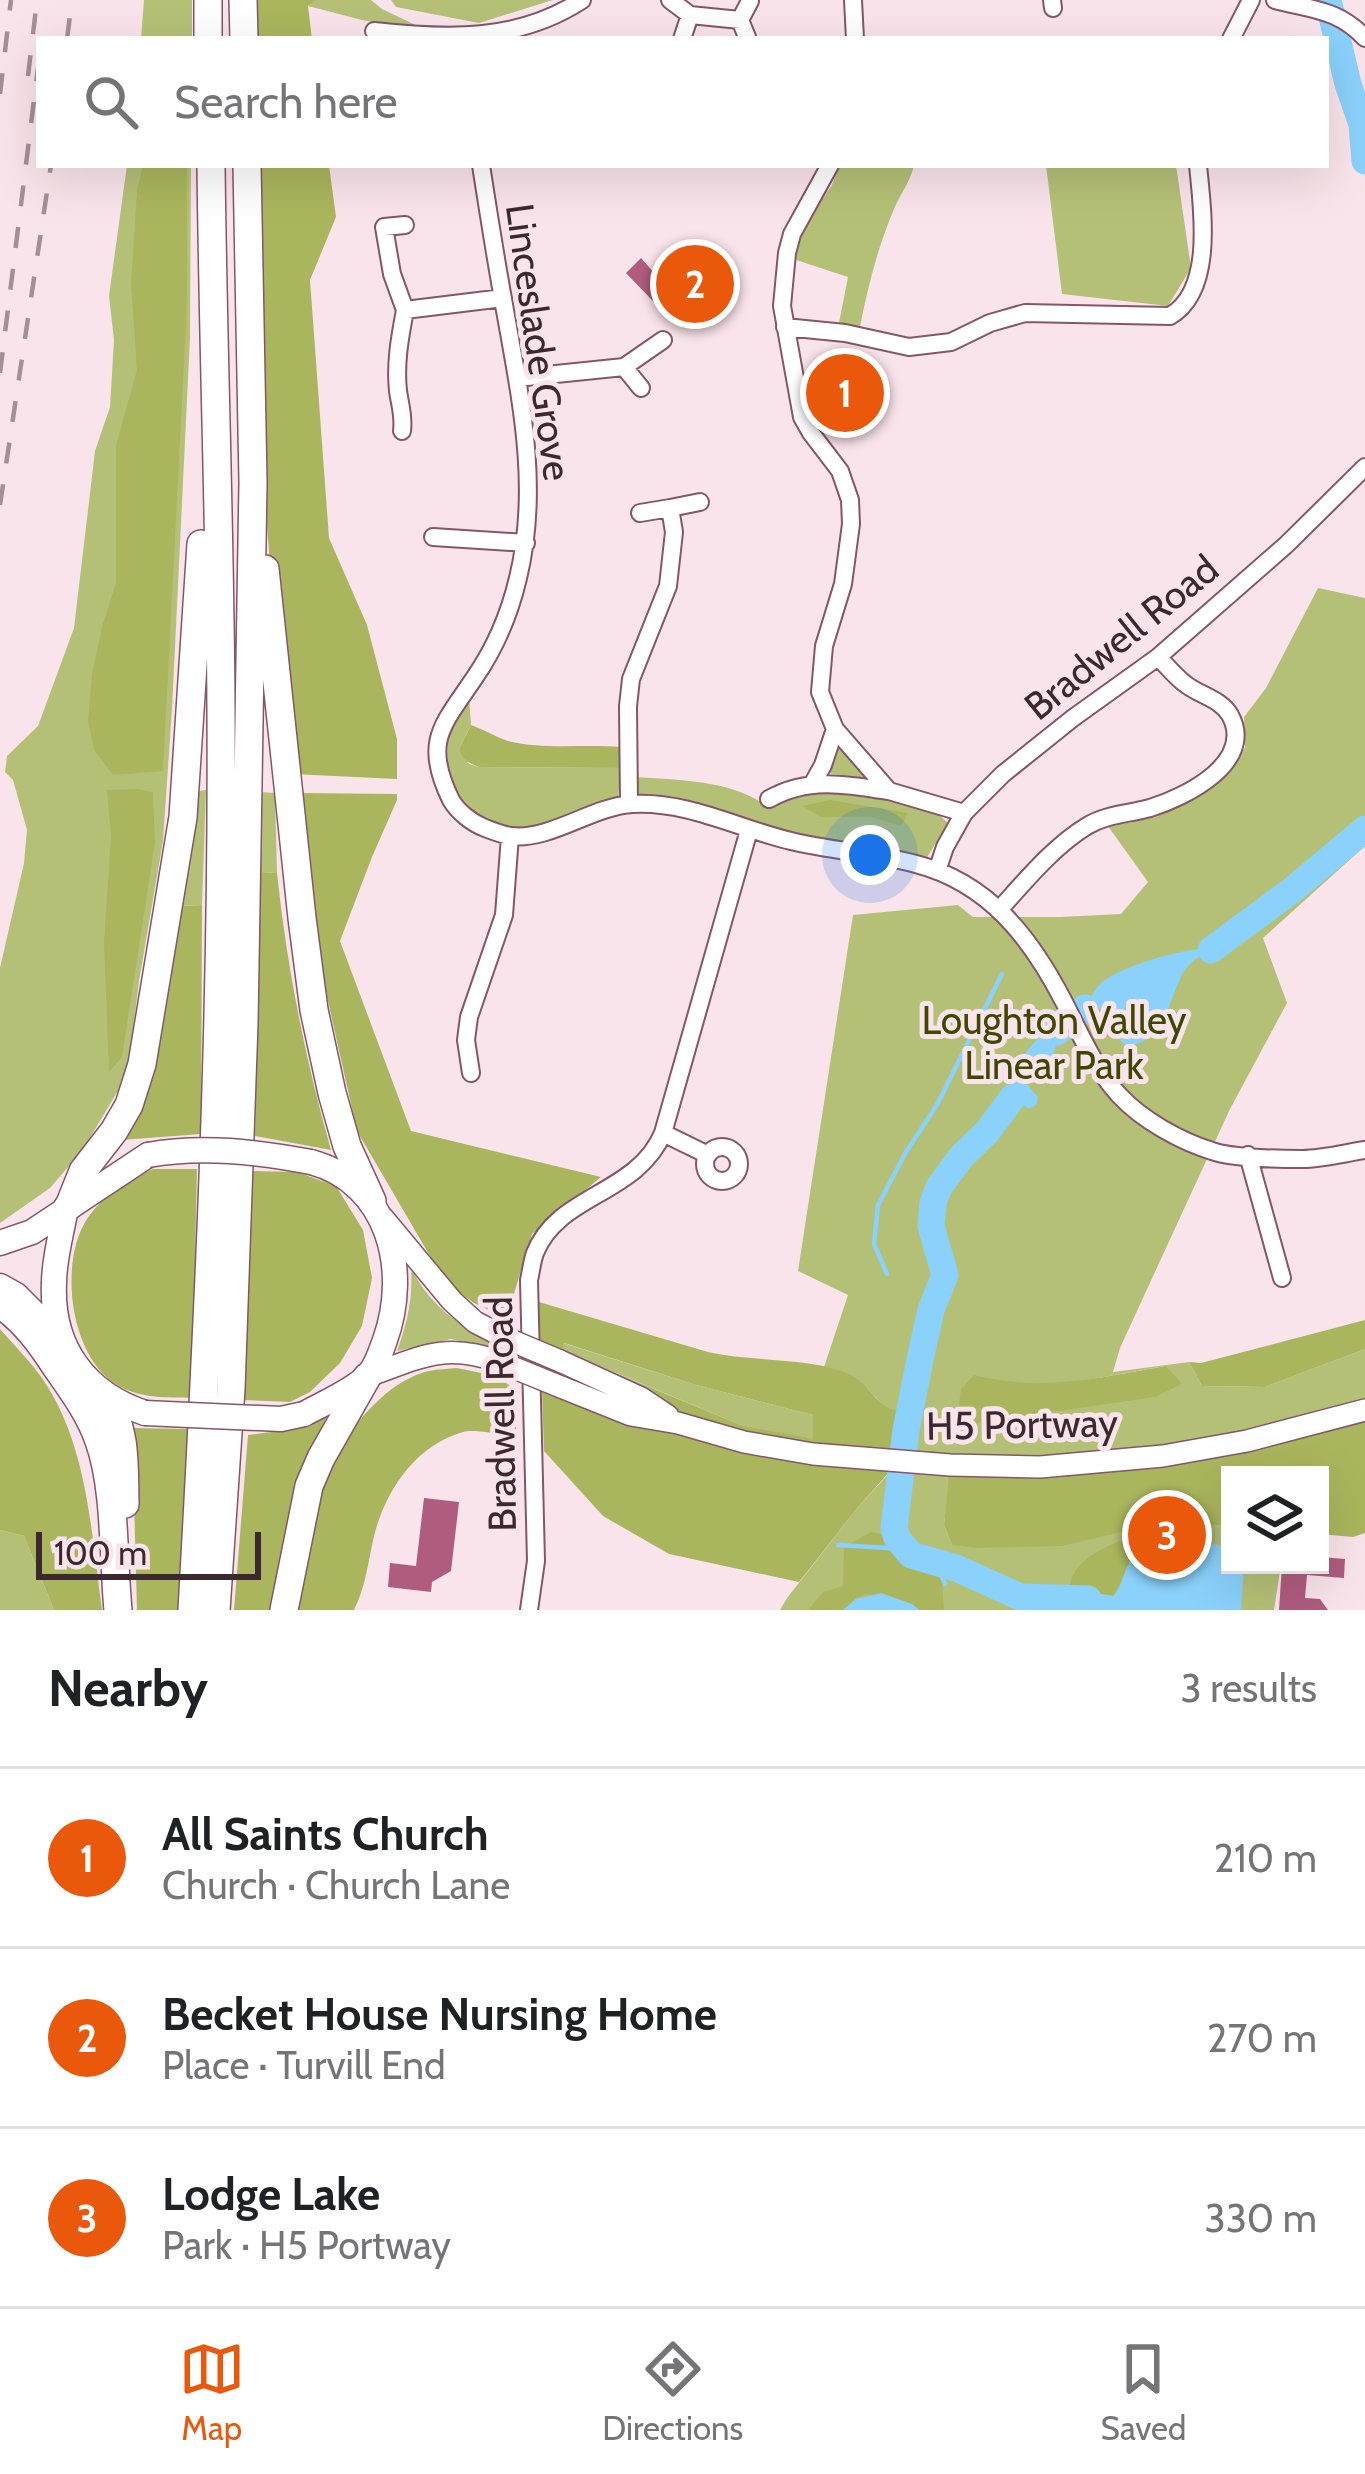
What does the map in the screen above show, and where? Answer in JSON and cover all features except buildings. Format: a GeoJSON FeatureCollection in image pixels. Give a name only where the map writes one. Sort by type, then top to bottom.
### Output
{"type":"FeatureCollection","features":[{"type":"Feature","properties":{"kind":"highway"},"geometry":{"type":"LineString","coordinates":[[208,0],[208,36]]}},
{"type":"Feature","properties":{"kind":"highway"},"geometry":{"type":"LineString","coordinates":[[243,0],[244,36]]}},
{"type":"Feature","properties":{"kind":"highway"},"geometry":{"type":"LineString","coordinates":[[192,1610],[218,1022],[221,711],[211,168]]}},
{"type":"Feature","properties":{"kind":"highway"},"geometry":{"type":"LineString","coordinates":[[216,1610],[231,1388],[242,1069],[254,482],[247,168]]}},
{"type":"Feature","properties":{"kind":"highway"},"geometry":{"type":"LineString","coordinates":[[67,1207],[83,1171],[129,1105],[142,1064],[163,952],[183,818],[198,616],[212,296]]}},
{"type":"Feature","properties":{"kind":"highway"},"geometry":{"type":"LineString","coordinates":[[254,482],[314,1010],[346,1146],[378,1209]]}},
{"type":"Feature","properties":{"kind":"highway"},"geometry":{"type":"LineString","coordinates":[[0,1304],[38,1340],[99,1440],[108,1482],[118,1610]]}},
{"type":"Feature","properties":{"kind":"highway"},"geometry":{"type":"LineString","coordinates":[[284,1610],[309,1486],[368,1377]]}},
{"type":"Feature","properties":{"kind":"highway"},"geometry":{"type":"LineString","coordinates":[[106,1396],[119,1418],[123,1440],[130,1610]]}},
{"type":"Feature","properties":{"kind":"main road"},"geometry":{"type":"LineString","coordinates":[[0,1244],[32,1232],[148,1155],[180,1149],[230,1151],[311,1162],[347,1177],[378,1209],[394,1271],[394,1302],[368,1377],[304,1414],[281,1419],[145,1413],[106,1396],[86,1378],[62,1340],[16,1295],[0,1286]]}},
{"type":"Feature","properties":{"kind":"main road"},"geometry":{"type":"LineString","coordinates":[[62,1340],[53,1280],[67,1207]]}},
{"type":"Feature","properties":{"kind":"street"},"geometry":{"type":"LineString","coordinates":[[472,36],[526,26],[582,0]]}},
{"type":"Feature","properties":{"kind":"street"},"geometry":{"type":"LineString","coordinates":[[670,0],[690,15],[744,28],[750,1]]}},
{"type":"Feature","properties":{"kind":"street"},"geometry":{"type":"LineString","coordinates":[[853,0],[855,36]]}},
{"type":"Feature","properties":{"kind":"street"},"geometry":{"type":"LineString","coordinates":[[1233,36],[1251,0]]}},
{"type":"Feature","properties":{"kind":"street"},"geometry":{"type":"LineString","coordinates":[[1275,0],[1328,13],[1351,23],[1365,38]]}},
{"type":"Feature","properties":{"kind":"street"},"geometry":{"type":"LineString","coordinates":[[683,36],[690,15]]}},
{"type":"Feature","properties":{"kind":"street"},"geometry":{"type":"LineString","coordinates":[[374,31],[418,36]]}},
{"type":"Feature","properties":{"kind":"street","name":"Linceslade Grove"},"geometry":{"type":"LineString","coordinates":[[481,168],[518,378],[530,480],[526,543],[517,585],[496,641],[448,715],[436,743],[439,773],[454,807],[478,825],[510,836]]}},
{"type":"Feature","properties":{"kind":"street"},"geometry":{"type":"LineString","coordinates":[[828,168],[792,235],[782,306],[802,417],[840,471],[850,500],[843,584],[820,668],[820,692],[835,729],[889,791]]}},
{"type":"Feature","properties":{"kind":"street"},"geometry":{"type":"LineString","coordinates":[[785,327],[910,347],[951,342],[1024,313],[1176,314],[1198,275],[1203,252],[1198,168]]}},
{"type":"Feature","properties":{"kind":"street"},"geometry":{"type":"LineString","coordinates":[[402,431],[398,350],[405,310],[392,274],[384,226],[405,225]]}},
{"type":"Feature","properties":{"kind":"street"},"geometry":{"type":"LineString","coordinates":[[405,310],[502,298]]}},
{"type":"Feature","properties":{"kind":"street"},"geometry":{"type":"LineString","coordinates":[[518,378],[624,367],[663,340]]}},
{"type":"Feature","properties":{"kind":"street"},"geometry":{"type":"LineString","coordinates":[[624,367],[641,388]]}},
{"type":"Feature","properties":{"kind":"street","name":"Bradwell Road"},"geometry":{"type":"LineString","coordinates":[[938,871],[964,813],[1003,774],[1158,657],[1286,545],[1365,467]]}},
{"type":"Feature","properties":{"kind":"street"},"geometry":{"type":"LineString","coordinates":[[640,513],[700,502]]}},
{"type":"Feature","properties":{"kind":"street"},"geometry":{"type":"LineString","coordinates":[[629,804],[631,679],[668,586],[674,532],[670,508]]}},
{"type":"Feature","properties":{"kind":"street"},"geometry":{"type":"LineString","coordinates":[[433,538],[526,543]]}},
{"type":"Feature","properties":{"kind":"street"},"geometry":{"type":"LineString","coordinates":[[999,910],[1069,837],[1102,818],[1152,808],[1226,765],[1235,748],[1233,721],[1226,709],[1185,685],[1158,657]]}},
{"type":"Feature","properties":{"kind":"street"},"geometry":{"type":"LineString","coordinates":[[813,783],[835,729]]}},
{"type":"Feature","properties":{"kind":"street"},"geometry":{"type":"LineString","coordinates":[[769,799],[813,783],[889,791],[964,813]]}},
{"type":"Feature","properties":{"kind":"street"},"geometry":{"type":"LineString","coordinates":[[472,1073],[466,1040],[469,1018],[504,915],[510,836],[542,833],[629,804],[672,805],[796,843],[914,863],[968,887],[1013,922],[1033,948],[1117,1093],[1158,1125],[1210,1151],[1305,1159],[1365,1150]]}},
{"type":"Feature","properties":{"kind":"street","name":"Bradwell Road"},"geometry":{"type":"LineString","coordinates":[[530,1610],[536,1561],[530,1280],[535,1252],[552,1227],[641,1167],[656,1150],[749,830]]}},
{"type":"Feature","properties":{"kind":"street"},"geometry":{"type":"LineString","coordinates":[[663,1133],[708,1155]]}},
{"type":"Feature","properties":{"kind":"street"},"geometry":{"type":"LineString","coordinates":[[1248,1155],[1282,1279]]}},
{"type":"Feature","properties":{"kind":"street","name":"H5 Portway"},"geometry":{"type":"LineString","coordinates":[[378,1209],[452,1301],[475,1322],[641,1398],[678,1424]]}},
{"type":"Feature","properties":{"kind":"street","name":"H5 Portway"},"geometry":{"type":"LineString","coordinates":[[368,1377],[430,1354],[475,1353],[631,1415],[744,1442],[813,1454],[950,1465],[1040,1467],[1163,1456],[1247,1441],[1365,1410]]}},
{"type":"Feature","properties":{"kind":"green space"},"geometry":{"type":"Polygon","coordinates":[[[144,0],[192,0],[192,36],[141,36],[144,0]]]}},
{"type":"Feature","properties":{"kind":"green space"},"geometry":{"type":"Polygon","coordinates":[[[251,0],[317,0],[308,6],[312,36],[252,36],[251,0]]]}},
{"type":"Feature","properties":{"kind":"green space"},"geometry":{"type":"Polygon","coordinates":[[[317,0],[371,0],[430,32],[308,6],[317,0]]]}},
{"type":"Feature","properties":{"kind":"green space"},"geometry":{"type":"Polygon","coordinates":[[[391,0],[553,0],[479,23],[396,7],[391,0]]]}},
{"type":"Feature","properties":{"kind":"green space"},"geometry":{"type":"Polygon","coordinates":[[[127,168],[191,168],[190,338],[163,841],[128,1074],[82,1151],[50,1188],[0,1223],[0,968],[27,830],[13,780],[5,772],[7,756],[38,726],[74,628],[95,451],[110,407],[114,340],[109,296],[127,168]]]}},
{"type":"Feature","properties":{"kind":"green space"},"geometry":{"type":"Polygon","coordinates":[[[142,168],[187,168],[187,306],[163,771],[113,775],[94,750],[88,721],[92,674],[116,583],[116,445],[137,370],[131,284],[142,168]]]}},
{"type":"Feature","properties":{"kind":"green space"},"geometry":{"type":"Polygon","coordinates":[[[256,168],[329,168],[336,217],[310,280],[329,538],[367,625],[397,739],[397,779],[293,774],[266,514],[256,168]]]}},
{"type":"Feature","properties":{"kind":"green space"},"geometry":{"type":"Polygon","coordinates":[[[838,168],[913,168],[882,239],[859,332],[838,328],[848,277],[793,259],[801,229],[832,185],[838,168]]]}},
{"type":"Feature","properties":{"kind":"green space"},"geometry":{"type":"Polygon","coordinates":[[[1046,168],[1176,168],[1191,268],[1168,306],[1062,294],[1046,168]]]}},
{"type":"Feature","properties":{"kind":"green space","name":"Loughton Valley Linear Park"},"geometry":{"type":"Polygon","coordinates":[[[1318,588],[1365,598],[1365,846],[1263,938],[1287,1003],[1230,1109],[1113,1372],[1189,1362],[1202,1386],[1265,1387],[1365,1349],[1365,1410],[1247,1441],[951,1465],[944,1525],[952,1545],[1117,1532],[1164,1522],[1221,1525],[1221,1574],[1280,1574],[1274,1610],[780,1610],[859,1506],[905,1456],[909,1411],[886,1407],[857,1379],[824,1367],[848,1295],[798,1271],[853,915],[958,905],[973,917],[1121,914],[1148,882],[1102,818],[1152,807],[1230,764],[1245,748],[1244,717],[1266,688],[1318,588]],[[1165,1366],[1071,1383],[1010,1384],[956,1425],[1165,1366]]]}},
{"type":"Feature","properties":{"kind":"green space"},"geometry":{"type":"Polygon","coordinates":[[[469,696],[471,725],[459,749],[469,764],[621,768],[618,797],[528,826],[494,824],[475,814],[460,799],[447,759],[456,716],[469,696]]]}},
{"type":"Feature","properties":{"kind":"green space"},"geometry":{"type":"Polygon","coordinates":[[[471,725],[522,744],[620,747],[621,768],[479,767],[466,761],[459,749],[471,725]]]}},
{"type":"Feature","properties":{"kind":"green space"},"geometry":{"type":"Polygon","coordinates":[[[839,742],[871,779],[827,773],[839,742]]]}},
{"type":"Feature","properties":{"kind":"green space"},"geometry":{"type":"Polygon","coordinates":[[[635,777],[724,787],[771,809],[809,791],[852,792],[939,815],[948,823],[926,859],[763,827],[685,802],[636,794],[635,777]]]}},
{"type":"Feature","properties":{"kind":"green space"},"geometry":{"type":"Polygon","coordinates":[[[107,790],[153,792],[155,843],[122,1057],[109,1072],[104,942],[111,835],[107,790]]]}},
{"type":"Feature","properties":{"kind":"green space"},"geometry":{"type":"Polygon","coordinates":[[[206,790],[202,905],[179,906],[192,792],[206,790]]]}},
{"type":"Feature","properties":{"kind":"green space"},"geometry":{"type":"Polygon","coordinates":[[[259,792],[275,793],[277,873],[260,872],[259,792]]]}},
{"type":"Feature","properties":{"kind":"green space"},"geometry":{"type":"Polygon","coordinates":[[[301,793],[397,794],[340,941],[411,1131],[601,1177],[532,1234],[513,1297],[514,1322],[474,1303],[437,1268],[357,1131],[313,934],[301,793]]]}},
{"type":"Feature","properties":{"kind":"green space"},"geometry":{"type":"Polygon","coordinates":[[[830,800],[908,813],[901,826],[871,817],[821,817],[802,806],[830,800]]]}},
{"type":"Feature","properties":{"kind":"green space"},"geometry":{"type":"Polygon","coordinates":[[[260,872],[277,873],[298,1013],[331,1150],[255,1136],[260,872]]]}},
{"type":"Feature","properties":{"kind":"green space"},"geometry":{"type":"Polygon","coordinates":[[[202,905],[201,1134],[121,1140],[179,906],[202,905]]]}},
{"type":"Feature","properties":{"kind":"green space"},"geometry":{"type":"Polygon","coordinates":[[[153,1169],[197,1169],[192,1398],[146,1395],[119,1386],[89,1355],[74,1309],[73,1260],[87,1219],[116,1189],[153,1169]]]}},
{"type":"Feature","properties":{"kind":"green space"},"geometry":{"type":"Polygon","coordinates":[[[248,1171],[297,1172],[336,1186],[363,1230],[372,1278],[362,1326],[340,1363],[310,1392],[290,1402],[242,1400],[248,1171]]]}},
{"type":"Feature","properties":{"kind":"green space"},"geometry":{"type":"Polygon","coordinates":[[[413,1272],[438,1305],[493,1344],[491,1348],[451,1339],[397,1351],[413,1272]]]}},
{"type":"Feature","properties":{"kind":"green space"},"geometry":{"type":"Polygon","coordinates":[[[539,1302],[708,1352],[834,1369],[858,1379],[889,1408],[910,1411],[901,1459],[799,1582],[669,1554],[603,1516],[544,1451],[539,1302]],[[564,1343],[562,1351],[741,1425],[813,1439],[813,1415],[696,1385],[564,1343]]]}},
{"type":"Feature","properties":{"kind":"green space"},"geometry":{"type":"Polygon","coordinates":[[[1365,1320],[1365,1349],[1265,1387],[1202,1386],[1189,1362],[1201,1363],[1365,1320]]]}},
{"type":"Feature","properties":{"kind":"green space"},"geometry":{"type":"Polygon","coordinates":[[[0,1329],[42,1378],[69,1432],[85,1490],[102,1610],[54,1610],[24,1536],[0,1530],[0,1329]]]}},
{"type":"Feature","properties":{"kind":"green space"},"geometry":{"type":"Polygon","coordinates":[[[563,1343],[813,1415],[813,1440],[741,1425],[561,1350],[563,1343]]]}},
{"type":"Feature","properties":{"kind":"green space"},"geometry":{"type":"Polygon","coordinates":[[[1166,1366],[1182,1384],[1155,1397],[956,1426],[961,1389],[974,1375],[1047,1383],[1166,1366]]]}},
{"type":"Feature","properties":{"kind":"green space"},"geometry":{"type":"Polygon","coordinates":[[[457,1368],[491,1375],[515,1388],[518,1493],[501,1434],[467,1431],[446,1439],[417,1459],[386,1502],[354,1610],[297,1610],[319,1495],[341,1445],[358,1421],[397,1385],[422,1373],[457,1368]]]}},
{"type":"Feature","properties":{"kind":"green space"},"geometry":{"type":"Polygon","coordinates":[[[1365,1410],[1365,1533],[1329,1535],[1329,1466],[1221,1466],[1221,1525],[1164,1522],[1062,1546],[976,1548],[952,1545],[944,1525],[950,1465],[1163,1456],[1365,1410]]]}},
{"type":"Feature","properties":{"kind":"green space"},"geometry":{"type":"Polygon","coordinates":[[[327,1416],[301,1471],[273,1610],[234,1610],[248,1435],[287,1430],[327,1416]]]}},
{"type":"Feature","properties":{"kind":"green space"},"geometry":{"type":"Polygon","coordinates":[[[132,1428],[190,1429],[178,1610],[137,1610],[132,1428]]]}},
{"type":"Feature","properties":{"kind":"green space"},"geometry":{"type":"Polygon","coordinates":[[[0,1530],[24,1536],[54,1610],[0,1610],[0,1530]]]}},
{"type":"Feature","properties":{"kind":"green space"},"geometry":{"type":"Polygon","coordinates":[[[871,1532],[897,1538],[934,1566],[947,1585],[942,1585],[944,1610],[919,1610],[912,1604],[867,1594],[843,1610],[808,1610],[823,1592],[843,1586],[844,1547],[871,1532]]]}},
{"type":"Feature","properties":{"kind":"green space"},"geometry":{"type":"Polygon","coordinates":[[[1139,1534],[1149,1548],[1134,1558],[1113,1596],[1091,1592],[1086,1605],[1094,1610],[1071,1610],[1069,1593],[1077,1568],[1098,1551],[1139,1534]]]}},
{"type":"Feature","properties":{"kind":"water"},"geometry":{"type":"Polygon","coordinates":[[[1211,950],[1187,967],[1163,1020],[1139,1043],[1126,1046],[1110,1030],[1104,1011],[1085,1008],[1100,984],[1119,972],[1211,950]]]}},
{"type":"Feature","properties":{"kind":"water"},"geometry":{"type":"Polygon","coordinates":[[[1049,1031],[1057,1032],[1053,1055],[1025,1069],[1026,1083],[1038,1097],[1029,1109],[1013,1097],[1015,1077],[1027,1051],[1049,1031]]]}},
{"type":"Feature","properties":{"kind":"water"},"geometry":{"type":"Polygon","coordinates":[[[1173,1541],[1221,1545],[1221,1574],[1243,1574],[1241,1610],[1094,1610],[1086,1605],[1091,1592],[1113,1596],[1131,1561],[1173,1541]]]}},
{"type":"Feature","properties":{"kind":"water"},"geometry":{"type":"Polygon","coordinates":[[[881,1593],[919,1610],[843,1610],[856,1599],[881,1593]]]}},
{"type":"Feature","properties":{"kind":"waterway"},"geometry":{"type":"LineString","coordinates":[[1328,0],[1362,124],[1365,161]]}},
{"type":"Feature","properties":{"kind":"waterway"},"geometry":{"type":"LineString","coordinates":[[1211,950],[1365,829]]}},
{"type":"Feature","properties":{"kind":"waterway"},"geometry":{"type":"LineString","coordinates":[[887,1274],[874,1244],[878,1205],[938,1103],[1002,974]]}},
{"type":"Feature","properties":{"kind":"waterway"},"geometry":{"type":"LineString","coordinates":[[1057,1032],[1085,1008]]}},
{"type":"Feature","properties":{"kind":"waterway"},"geometry":{"type":"LineString","coordinates":[[1013,1097],[961,1157],[933,1203],[931,1226],[945,1275],[921,1355],[894,1528],[911,1555],[956,1568],[1020,1597],[1088,1599]]}},
{"type":"Feature","properties":{"kind":"waterway"},"geometry":{"type":"LineString","coordinates":[[838,1545],[905,1549]]}},
{"type":"Feature","properties":{"kind":"waterway"},"geometry":{"type":"LineString","coordinates":[[928,1561],[945,1584]]}},
{"type":"Feature","properties":{"kind":"railway"},"geometry":{"type":"LineString","coordinates":[[0,94],[11,0]]}},
{"type":"Feature","properties":{"kind":"railway"},"geometry":{"type":"LineString","coordinates":[[28,76],[37,0]]}},
{"type":"Feature","properties":{"kind":"railway"},"geometry":{"type":"LineString","coordinates":[[67,36],[72,0]]}},
{"type":"Feature","properties":{"kind":"railway"},"geometry":{"type":"LineString","coordinates":[[0,373],[36,84]]}},
{"type":"Feature","properties":{"kind":"railway"},"geometry":{"type":"LineString","coordinates":[[0,505],[51,168]]}},
{"type":"Feature","properties":{"kind":"place","name":"Becket House Nursing Home"},"geometry":{"type":"Point","coordinates":[695,284]}},
{"type":"Feature","properties":{"kind":"place","name":"All Saints Church"},"geometry":{"type":"Point","coordinates":[845,393]}},
{"type":"Feature","properties":{"kind":"place","name":"Lodge Lake"},"geometry":{"type":"Point","coordinates":[1167,1535]}}]}
